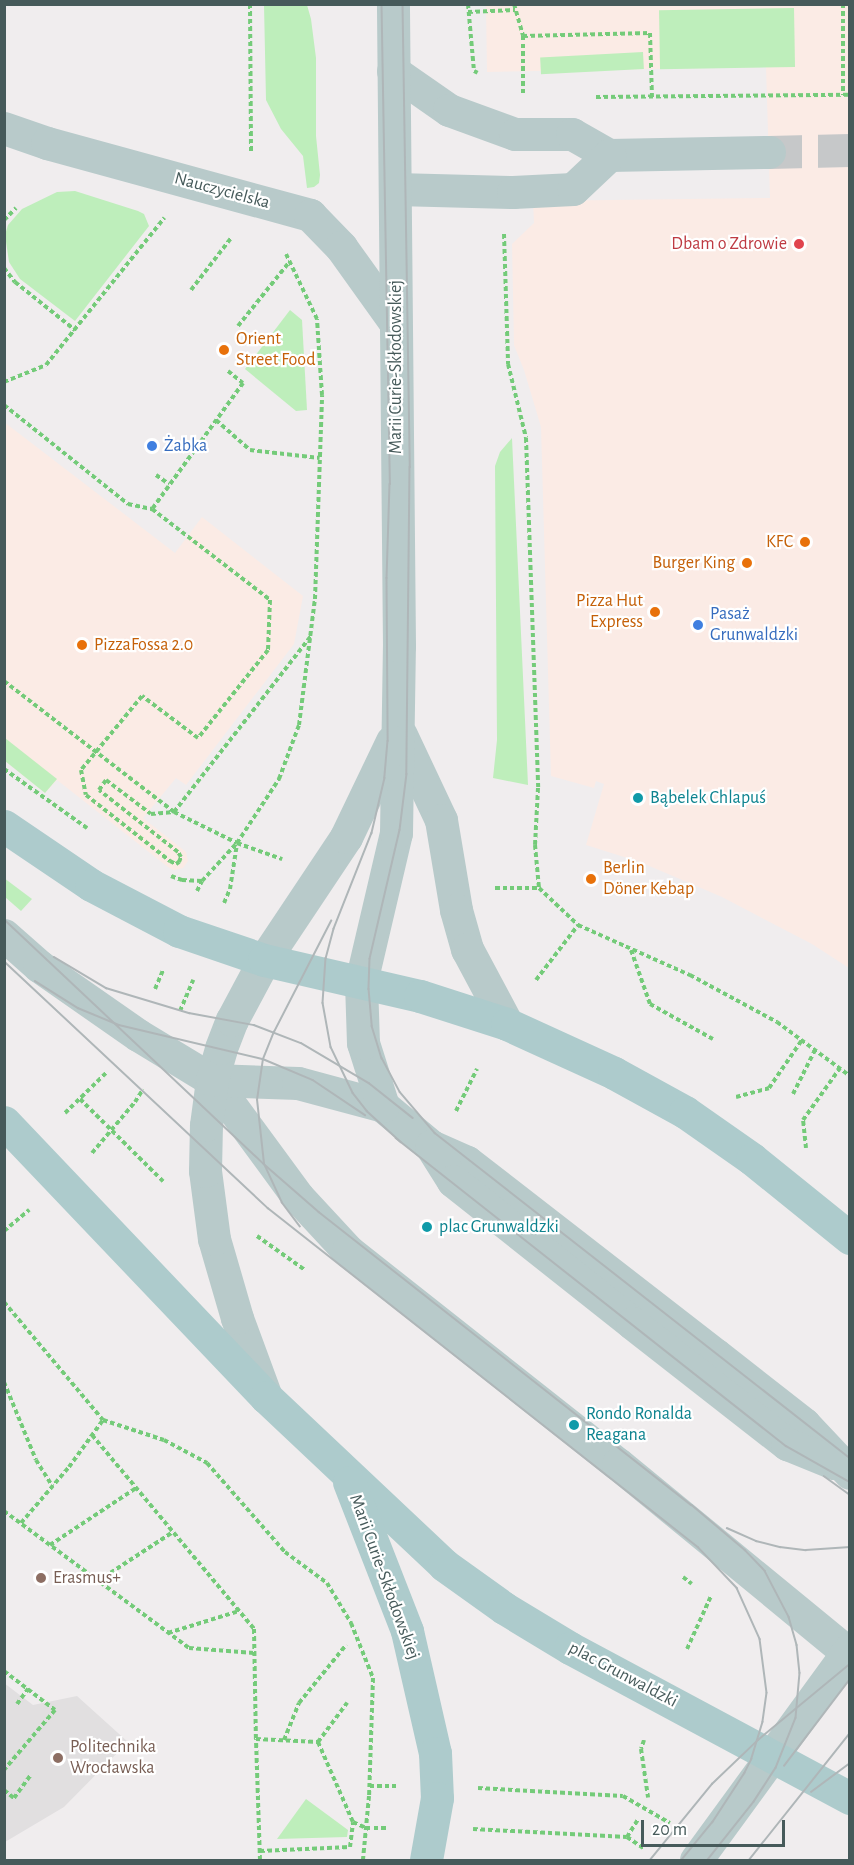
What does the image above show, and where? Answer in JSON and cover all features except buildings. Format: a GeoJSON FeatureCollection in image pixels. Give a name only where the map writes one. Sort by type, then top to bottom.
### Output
{"type":"FeatureCollection","features":[{"type":"Feature","properties":{"kind":"main road"},"geometry":{"type":"LineString","coordinates":[[4,826],[91,885],[168,926],[198,939],[264,960],[420,996],[507,1024],[614,1073],[685,1112],[752,1159],[849,1238]]}},
{"type":"Feature","properties":{"kind":"main road","name":"plac Grunwaldzki"},"geometry":{"type":"LineString","coordinates":[[4,1122],[266,1397],[444,1565],[504,1608],[570,1648],[665,1696],[849,1798]]}},
{"type":"Feature","properties":{"kind":"main road","name":"Marii Curie-Skłodowskiej"},"geometry":{"type":"LineString","coordinates":[[345,1472],[407,1631],[433,1742],[437,1798],[426,1860]]}},
{"type":"Feature","properties":{"kind":"street","name":"Marii Curie-Skłodowskiej"},"geometry":{"type":"LineString","coordinates":[[393,4],[398,729],[441,820],[456,909],[467,949],[507,1024]]}},
{"type":"Feature","properties":{"kind":"street"},"geometry":{"type":"LineString","coordinates":[[393,71],[449,110],[515,134],[572,134],[609,155],[769,152]]}},
{"type":"Feature","properties":{"kind":"street","name":"Nauczycielska"},"geometry":{"type":"LineString","coordinates":[[4,128],[47,143],[310,215],[341,246],[394,321]]}},
{"type":"Feature","properties":{"kind":"street"},"geometry":{"type":"LineString","coordinates":[[396,189],[513,192],[573,189],[609,155]]}},
{"type":"Feature","properties":{"kind":"street","name":"Marii Curie-Skłodowskiej"},"geometry":{"type":"LineString","coordinates":[[264,960],[346,837],[398,729]]}},
{"type":"Feature","properties":{"kind":"street"},"geometry":{"type":"LineString","coordinates":[[383,1106],[363,1043],[361,982],[396,833],[398,729]]}},
{"type":"Feature","properties":{"kind":"street"},"geometry":{"type":"LineString","coordinates":[[4,935],[39,966],[138,1035],[212,1080],[298,1197],[348,1251],[618,1464],[848,1651],[696,1860]]}},
{"type":"Feature","properties":{"kind":"street"},"geometry":{"type":"LineString","coordinates":[[264,960],[225,1033],[212,1080],[206,1125],[205,1171],[214,1239],[237,1318],[266,1397]]}},
{"type":"Feature","properties":{"kind":"street"},"geometry":{"type":"LineString","coordinates":[[212,1080],[298,1083],[383,1106],[431,1146],[467,1162],[804,1424],[844,1469]]}},
{"type":"Feature","properties":{"kind":"path"},"geometry":{"type":"LineString","coordinates":[[250,4],[251,152]]}},
{"type":"Feature","properties":{"kind":"path"},"geometry":{"type":"LineString","coordinates":[[468,4],[474,71],[484,77]]}},
{"type":"Feature","properties":{"kind":"path"},"geometry":{"type":"LineString","coordinates":[[514,4],[523,36],[523,96],[514,96]]}},
{"type":"Feature","properties":{"kind":"path"},"geometry":{"type":"LineString","coordinates":[[843,4],[843,95]]}},
{"type":"Feature","properties":{"kind":"path"},"geometry":{"type":"LineString","coordinates":[[468,12],[515,10]]}},
{"type":"Feature","properties":{"kind":"path"},"geometry":{"type":"LineString","coordinates":[[523,36],[650,33],[652,97]]}},
{"type":"Feature","properties":{"kind":"path"},"geometry":{"type":"LineString","coordinates":[[593,97],[849,95]]}},
{"type":"Feature","properties":{"kind":"path"},"geometry":{"type":"LineString","coordinates":[[4,220],[16,208]]}},
{"type":"Feature","properties":{"kind":"path"},"geometry":{"type":"LineString","coordinates":[[4,382],[46,365],[170,211]]}},
{"type":"Feature","properties":{"kind":"path"},"geometry":{"type":"LineString","coordinates":[[504,231],[508,364],[526,438],[538,788],[535,845],[539,888],[578,925],[690,975],[777,1022],[849,1076]]}},
{"type":"Feature","properties":{"kind":"path"},"geometry":{"type":"LineString","coordinates":[[191,290],[235,234]]}},
{"type":"Feature","properties":{"kind":"path"},"geometry":{"type":"LineString","coordinates":[[196,891],[202,881],[237,843],[279,779],[299,725],[315,599],[322,395],[317,319],[285,251]]}},
{"type":"Feature","properties":{"kind":"path"},"geometry":{"type":"LineString","coordinates":[[238,326],[290,261]]}},
{"type":"Feature","properties":{"kind":"path"},"geometry":{"type":"LineString","coordinates":[[4,268],[15,282],[75,330]]}},
{"type":"Feature","properties":{"kind":"path"},"geometry":{"type":"LineString","coordinates":[[152,508],[243,383],[228,371]]}},
{"type":"Feature","properties":{"kind":"path"},"geometry":{"type":"LineString","coordinates":[[4,405],[128,504],[152,508],[270,600],[268,650],[198,738],[142,696],[81,770],[86,795],[176,864],[181,857],[177,852],[99,790],[106,780],[151,814],[174,812],[311,636]]}},
{"type":"Feature","properties":{"kind":"path"},"geometry":{"type":"LineString","coordinates":[[216,420],[250,450],[321,458]]}},
{"type":"Feature","properties":{"kind":"path"},"geometry":{"type":"LineString","coordinates":[[156,475],[169,484]]}},
{"type":"Feature","properties":{"kind":"path"},"geometry":{"type":"LineString","coordinates":[[4,681],[174,812],[237,843],[283,860]]}},
{"type":"Feature","properties":{"kind":"path"},"geometry":{"type":"LineString","coordinates":[[4,769],[93,832]]}},
{"type":"Feature","properties":{"kind":"path"},"geometry":{"type":"LineString","coordinates":[[230,889],[237,843]]}},
{"type":"Feature","properties":{"kind":"path"},"geometry":{"type":"LineString","coordinates":[[160,872],[182,880],[202,881]]}},
{"type":"Feature","properties":{"kind":"path"},"geometry":{"type":"LineString","coordinates":[[490,888],[539,888]]}},
{"type":"Feature","properties":{"kind":"path"},"geometry":{"type":"LineString","coordinates":[[536,980],[578,925]]}},
{"type":"Feature","properties":{"kind":"path"},"geometry":{"type":"LineString","coordinates":[[631,949],[650,1004],[713,1039]]}},
{"type":"Feature","properties":{"kind":"path"},"geometry":{"type":"LineString","coordinates":[[155,989],[163,969]]}},
{"type":"Feature","properties":{"kind":"path"},"geometry":{"type":"LineString","coordinates":[[185,998],[193,978]]}},
{"type":"Feature","properties":{"kind":"path"},"geometry":{"type":"LineString","coordinates":[[769,1088],[802,1040]]}},
{"type":"Feature","properties":{"kind":"path"},"geometry":{"type":"LineString","coordinates":[[793,1094],[815,1050]]}},
{"type":"Feature","properties":{"kind":"path"},"geometry":{"type":"LineString","coordinates":[[803,1120],[840,1068]]}},
{"type":"Feature","properties":{"kind":"path"},"geometry":{"type":"LineString","coordinates":[[458,1108],[477,1069]]}},
{"type":"Feature","properties":{"kind":"path"},"geometry":{"type":"LineString","coordinates":[[65,1113],[106,1073]]}},
{"type":"Feature","properties":{"kind":"path"},"geometry":{"type":"LineString","coordinates":[[80,1099],[165,1184]]}},
{"type":"Feature","properties":{"kind":"path"},"geometry":{"type":"LineString","coordinates":[[96,1149],[135,1102]]}},
{"type":"Feature","properties":{"kind":"path"},"geometry":{"type":"LineString","coordinates":[[4,1231],[21,1216]]}},
{"type":"Feature","properties":{"kind":"path"},"geometry":{"type":"LineString","coordinates":[[256,1235],[314,1277]]}},
{"type":"Feature","properties":{"kind":"path"},"geometry":{"type":"LineString","coordinates":[[4,1302],[103,1420],[164,1440],[207,1463],[285,1552],[327,1583],[351,1623],[373,1678],[370,1786],[363,1860]]}},
{"type":"Feature","properties":{"kind":"path"},"geometry":{"type":"LineString","coordinates":[[4,1382],[36,1460],[52,1486]]}},
{"type":"Feature","properties":{"kind":"path"},"geometry":{"type":"LineString","coordinates":[[21,1523],[103,1420]]}},
{"type":"Feature","properties":{"kind":"path"},"geometry":{"type":"LineString","coordinates":[[92,1435],[254,1629],[260,1860]]}},
{"type":"Feature","properties":{"kind":"path"},"geometry":{"type":"LineString","coordinates":[[50,1545],[136,1488]]}},
{"type":"Feature","properties":{"kind":"path"},"geometry":{"type":"LineString","coordinates":[[4,1511],[189,1648],[254,1653]]}},
{"type":"Feature","properties":{"kind":"path"},"geometry":{"type":"LineString","coordinates":[[98,1581],[173,1532]]}},
{"type":"Feature","properties":{"kind":"path"},"geometry":{"type":"LineString","coordinates":[[687,1649],[715,1590]]}},
{"type":"Feature","properties":{"kind":"path"},"geometry":{"type":"LineString","coordinates":[[168,1633],[239,1611]]}},
{"type":"Feature","properties":{"kind":"path"},"geometry":{"type":"LineString","coordinates":[[284,1740],[299,1703],[346,1645]]}},
{"type":"Feature","properties":{"kind":"path"},"geometry":{"type":"LineString","coordinates":[[4,1671],[55,1710],[4,1770]]}},
{"type":"Feature","properties":{"kind":"path"},"geometry":{"type":"LineString","coordinates":[[17,1704],[28,1689]]}},
{"type":"Feature","properties":{"kind":"path"},"geometry":{"type":"LineString","coordinates":[[318,1742],[347,1703]]}},
{"type":"Feature","properties":{"kind":"path"},"geometry":{"type":"LineString","coordinates":[[256,1739],[318,1742]]}},
{"type":"Feature","properties":{"kind":"path"},"geometry":{"type":"LineString","coordinates":[[644,1740],[642,1749],[648,1797]]}},
{"type":"Feature","properties":{"kind":"path"},"geometry":{"type":"LineString","coordinates":[[260,1851],[350,1847],[353,1822],[318,1742]]}},
{"type":"Feature","properties":{"kind":"path"},"geometry":{"type":"LineString","coordinates":[[4,1790],[14,1798],[31,1775]]}},
{"type":"Feature","properties":{"kind":"path"},"geometry":{"type":"LineString","coordinates":[[370,1786],[400,1786]]}},
{"type":"Feature","properties":{"kind":"path"},"geometry":{"type":"LineString","coordinates":[[472,1788],[623,1796],[671,1823]]}},
{"type":"Feature","properties":{"kind":"path"},"geometry":{"type":"LineString","coordinates":[[627,1837],[639,1818]]}},
{"type":"Feature","properties":{"kind":"path"},"geometry":{"type":"LineString","coordinates":[[353,1822],[372,1829]]}},
{"type":"Feature","properties":{"kind":"path"},"geometry":{"type":"LineString","coordinates":[[472,1829],[627,1837],[645,1849]]}},
{"type":"Feature","properties":{"kind":"shaded area","name":"Pasaż Grunwaldzki"},"geometry":{"type":"Polygon","coordinates":[[[486,5],[849,5],[849,968],[812,944],[722,897],[640,862],[586,845],[604,784],[596,781],[594,788],[551,776],[541,427],[514,345],[512,244],[534,223],[533,201],[770,198],[766,67],[487,72],[486,5]]]}},
{"type":"Feature","properties":{"kind":"shaded area"},"geometry":{"type":"Polygon","coordinates":[[[4,422],[175,553],[202,517],[303,596],[294,644],[186,785],[176,778],[143,818],[186,852],[188,861],[183,868],[174,870],[168,867],[57,780],[45,793],[5,761],[4,422]]]}},
{"type":"Feature","properties":{"kind":"shaded area","name":"Politechnika Wrocławska"},"geometry":{"type":"Polygon","coordinates":[[[4,1683],[33,1705],[77,1696],[128,1742],[64,1807],[5,1842],[4,1683]]]}},
{"type":"Feature","properties":{"kind":"green space"},"geometry":{"type":"Polygon","coordinates":[[[264,5],[307,5],[311,19],[316,58],[316,136],[320,175],[319,183],[314,187],[307,188],[303,156],[281,129],[266,100],[264,5]]]}},
{"type":"Feature","properties":{"kind":"green space"},"geometry":{"type":"Polygon","coordinates":[[[794,8],[795,67],[660,69],[659,10],[794,8]]]}},
{"type":"Feature","properties":{"kind":"green space"},"geometry":{"type":"Polygon","coordinates":[[[643,52],[644,69],[541,74],[540,57],[643,52]]]}},
{"type":"Feature","properties":{"kind":"green space"},"geometry":{"type":"Polygon","coordinates":[[[75,191],[138,211],[144,214],[149,226],[75,321],[20,279],[9,262],[5,235],[8,225],[22,209],[57,192],[75,191]]]}},
{"type":"Feature","properties":{"kind":"green space"},"geometry":{"type":"Polygon","coordinates":[[[290,310],[302,320],[307,410],[296,411],[245,369],[290,310]]]}},
{"type":"Feature","properties":{"kind":"green space"},"geometry":{"type":"Polygon","coordinates":[[[512,438],[528,785],[493,778],[497,740],[495,466],[500,452],[512,438]]]}},
{"type":"Feature","properties":{"kind":"green space"},"geometry":{"type":"Polygon","coordinates":[[[5,738],[57,779],[45,793],[5,761],[5,738]]]}},
{"type":"Feature","properties":{"kind":"green space"},"geometry":{"type":"Polygon","coordinates":[[[4,878],[32,899],[21,911],[5,897],[4,878]]]}},
{"type":"Feature","properties":{"kind":"green space"},"geometry":{"type":"Polygon","coordinates":[[[306,1799],[348,1830],[347,1837],[277,1839],[306,1799]]]}},
{"type":"Feature","properties":{"kind":"tunnel"},"geometry":{"type":"LineString","coordinates":[[769,152],[850,150]]}},
{"type":"Feature","properties":{"kind":"tram line"},"geometry":{"type":"LineString","coordinates":[[382,4],[390,484],[387,578],[388,741],[385,778],[372,833],[334,929],[326,958],[323,1003],[331,1047],[353,1093],[367,1111],[401,1142]]}},
{"type":"Feature","properties":{"kind":"tram line"},"geometry":{"type":"LineString","coordinates":[[403,4],[410,467],[407,774],[400,830],[370,959],[369,989],[372,1026],[382,1058],[400,1092],[435,1133],[850,1458]]}},
{"type":"Feature","properties":{"kind":"tram line"},"geometry":{"type":"LineString","coordinates":[[4,919],[264,1164],[319,1212],[692,1505],[745,1550],[765,1571],[789,1617],[797,1645],[800,1673],[796,1718],[776,1768],[754,1802],[708,1860]]}},
{"type":"Feature","properties":{"kind":"tram line"},"geometry":{"type":"LineString","coordinates":[[300,1227],[282,1203],[264,1164],[257,1100],[263,1059],[274,1032],[331,921]]}},
{"type":"Feature","properties":{"kind":"tram line"},"geometry":{"type":"LineString","coordinates":[[54,957],[106,988],[189,1013],[254,1025],[301,1043],[369,1083],[413,1118]]}},
{"type":"Feature","properties":{"kind":"tram line"},"geometry":{"type":"LineString","coordinates":[[4,961],[268,1208],[698,1547],[737,1588],[760,1639],[767,1693],[763,1722],[752,1759],[745,1773],[713,1822],[682,1860]]}},
{"type":"Feature","properties":{"kind":"tram line"},"geometry":{"type":"LineString","coordinates":[[35,981],[78,1008],[119,1025],[263,1059],[313,1080],[365,1115]]}},
{"type":"Feature","properties":{"kind":"tram line"},"geometry":{"type":"LineString","coordinates":[[396,1138],[786,1446],[850,1482]]}},
{"type":"Feature","properties":{"kind":"tram line"},"geometry":{"type":"LineString","coordinates":[[824,1476],[850,1495]]}},
{"type":"Feature","properties":{"kind":"tram line"},"geometry":{"type":"LineString","coordinates":[[727,1528],[756,1541],[780,1547],[806,1550],[850,1547]]}},
{"type":"Feature","properties":{"kind":"tram line"},"geometry":{"type":"LineString","coordinates":[[650,1860],[712,1784],[758,1740],[850,1664]]}},
{"type":"Feature","properties":{"kind":"tram line"},"geometry":{"type":"LineString","coordinates":[[784,1766],[850,1679]]}},
{"type":"Feature","properties":{"kind":"tram line"},"geometry":{"type":"LineString","coordinates":[[749,1860],[850,1733]]}},
{"type":"Feature","properties":{"kind":"tram line"},"geometry":{"type":"LineString","coordinates":[[811,1792],[850,1763]]}},
{"type":"Feature","properties":{"kind":"place","name":"Dbam o Zdrowie"},"geometry":{"type":"Point","coordinates":[799,244]}},
{"type":"Feature","properties":{"kind":"place","name":"Orient Street Food"},"geometry":{"type":"Point","coordinates":[224,350]}},
{"type":"Feature","properties":{"kind":"place","name":"Żabka"},"geometry":{"type":"Point","coordinates":[152,446]}},
{"type":"Feature","properties":{"kind":"place","name":"KFC"},"geometry":{"type":"Point","coordinates":[805,542]}},
{"type":"Feature","properties":{"kind":"place","name":"Burger King"},"geometry":{"type":"Point","coordinates":[747,563]}},
{"type":"Feature","properties":{"kind":"place","name":"Pizza Hut Express"},"geometry":{"type":"Point","coordinates":[655,612]}},
{"type":"Feature","properties":{"kind":"place","name":"Pasaż Grunwaldzki"},"geometry":{"type":"Point","coordinates":[698,625]}},
{"type":"Feature","properties":{"kind":"place","name":"PizzaFossa 2.0"},"geometry":{"type":"Point","coordinates":[82,645]}},
{"type":"Feature","properties":{"kind":"place","name":"Bąbelek Chlapuś"},"geometry":{"type":"Point","coordinates":[638,798]}},
{"type":"Feature","properties":{"kind":"place","name":"Berlin Döner Kebap"},"geometry":{"type":"Point","coordinates":[591,879]}},
{"type":"Feature","properties":{"kind":"place","name":"plac Grunwaldzki"},"geometry":{"type":"Point","coordinates":[427,1227]}},
{"type":"Feature","properties":{"kind":"place","name":"Rondo Ronalda Reagana"},"geometry":{"type":"Point","coordinates":[574,1425]}},
{"type":"Feature","properties":{"kind":"place","name":"Erasmus+"},"geometry":{"type":"Point","coordinates":[41,1578]}},
{"type":"Feature","properties":{"kind":"place","name":"Politechnika Wrocławska"},"geometry":{"type":"Point","coordinates":[58,1758]}}]}
